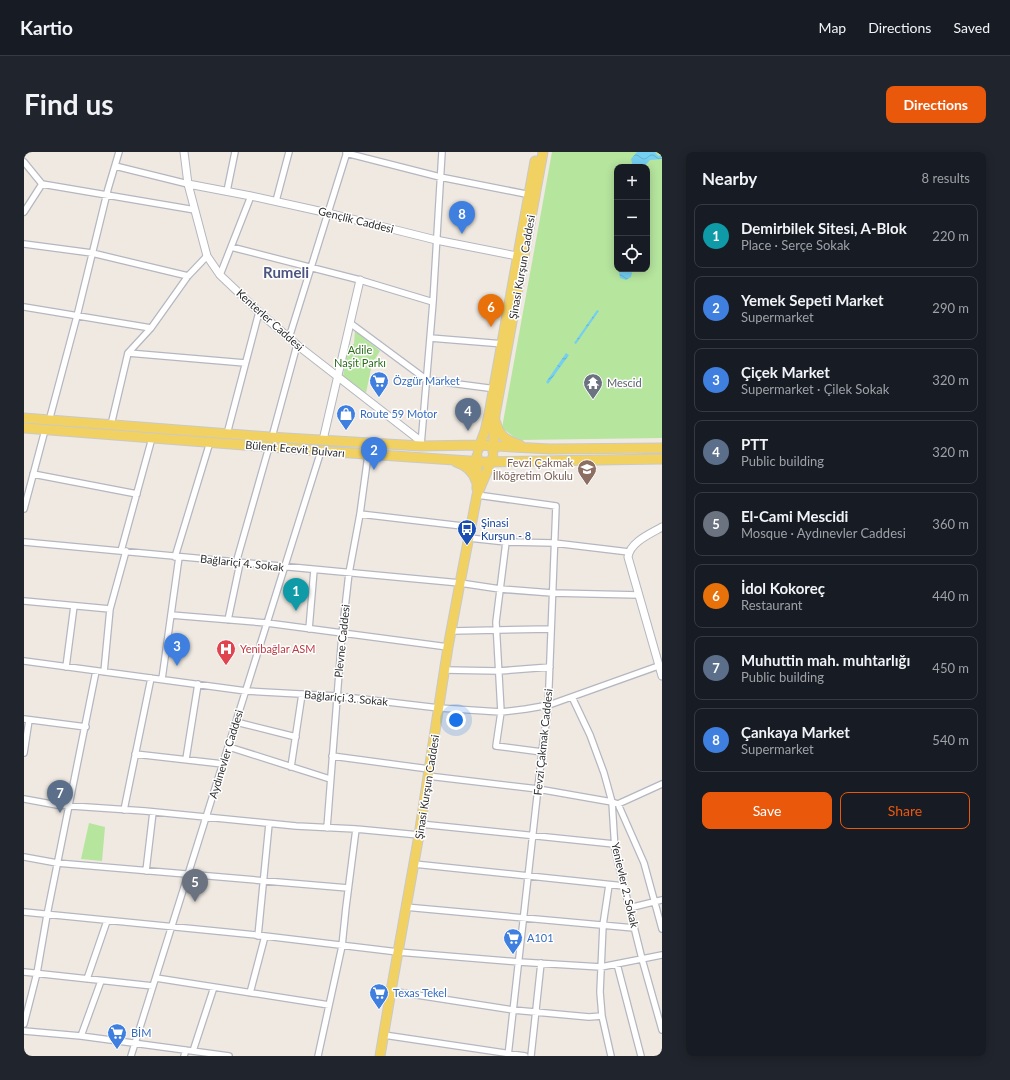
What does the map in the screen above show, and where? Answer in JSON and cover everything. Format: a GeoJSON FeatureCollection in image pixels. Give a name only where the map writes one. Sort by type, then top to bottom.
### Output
{"type":"FeatureCollection","features":[{"type":"Feature","properties":{"kind":"main road","name":"Şinasi Kurşun Caddesi"},"geometry":{"type":"LineString","coordinates":[[532,195],[537,152]]}},
{"type":"Feature","properties":{"kind":"main road","name":"Şinasi Kurşun Caddesi"},"geometry":{"type":"LineString","coordinates":[[380,1056],[405,907],[419,835],[440,708],[448,647],[497,389],[520,257],[532,195],[543,152]]}},
{"type":"Feature","properties":{"kind":"main road","name":"Şinasi Kurşun Caddesi"},"geometry":{"type":"LineString","coordinates":[[479,484],[485,454],[485,431],[492,415]]}},
{"type":"Feature","properties":{"kind":"main road"},"geometry":{"type":"LineString","coordinates":[[460,446],[470,443],[479,437],[492,415]]}},
{"type":"Feature","properties":{"kind":"main road"},"geometry":{"type":"LineString","coordinates":[[492,415],[498,430],[503,437],[515,444],[533,448]]}},
{"type":"Feature","properties":{"kind":"main road","name":"Bülent Ecevit Bulvarı"},"geometry":{"type":"LineString","coordinates":[[24,418],[272,437],[421,446],[460,446],[514,461],[662,459]]}},
{"type":"Feature","properties":{"kind":"main road","name":"Bülent Ecevit Bulvarı"},"geometry":{"type":"LineString","coordinates":[[24,428],[368,455],[449,459],[533,448],[662,448]]}},
{"type":"Feature","properties":{"kind":"main road"},"geometry":{"type":"LineString","coordinates":[[449,459],[467,467],[475,476],[479,484],[497,467],[514,461]]}},
{"type":"Feature","properties":{"kind":"street"},"geometry":{"type":"LineString","coordinates":[[49,421],[114,166],[119,152]]}},
{"type":"Feature","properties":{"kind":"street","name":"Kenterler Caddesi"},"geometry":{"type":"LineString","coordinates":[[184,152],[188,184],[207,256],[220,275],[297,345],[418,438],[421,446]]}},
{"type":"Feature","properties":{"kind":"street"},"geometry":{"type":"LineString","coordinates":[[227,191],[235,152]]}},
{"type":"Feature","properties":{"kind":"street"},"geometry":{"type":"LineString","coordinates":[[276,201],[289,152]]}},
{"type":"Feature","properties":{"kind":"street"},"geometry":{"type":"LineString","coordinates":[[421,446],[433,302],[442,152]]}},
{"type":"Feature","properties":{"kind":"street"},"geometry":{"type":"LineString","coordinates":[[289,338],[346,153],[440,178],[532,195]]}},
{"type":"Feature","properties":{"kind":"street"},"geometry":{"type":"LineString","coordinates":[[24,162],[42,184],[195,210]]}},
{"type":"Feature","properties":{"kind":"street"},"geometry":{"type":"LineString","coordinates":[[114,166],[188,184]]}},
{"type":"Feature","properties":{"kind":"street"},"geometry":{"type":"LineString","coordinates":[[24,212],[42,184]]}},
{"type":"Feature","properties":{"kind":"street","name":"Gençlik Caddesi"},"geometry":{"type":"LineString","coordinates":[[188,184],[276,201],[436,240],[520,257]]}},
{"type":"Feature","properties":{"kind":"street"},"geometry":{"type":"LineString","coordinates":[[220,275],[251,196]]}},
{"type":"Feature","properties":{"kind":"street"},"geometry":{"type":"LineString","coordinates":[[24,244],[92,253],[188,276]]}},
{"type":"Feature","properties":{"kind":"street"},"geometry":{"type":"LineString","coordinates":[[231,247],[360,280],[433,302]]}},
{"type":"Feature","properties":{"kind":"street"},"geometry":{"type":"LineString","coordinates":[[111,425],[128,353],[151,328],[188,276],[207,256]]}},
{"type":"Feature","properties":{"kind":"street"},"geometry":{"type":"LineString","coordinates":[[323,440],[360,280]]}},
{"type":"Feature","properties":{"kind":"street"},"geometry":{"type":"LineString","coordinates":[[24,307],[151,328]]}},
{"type":"Feature","properties":{"kind":"street"},"geometry":{"type":"LineString","coordinates":[[227,434],[259,312]]}},
{"type":"Feature","properties":{"kind":"street"},"geometry":{"type":"LineString","coordinates":[[350,324],[427,380],[497,389]]}},
{"type":"Feature","properties":{"kind":"street"},"geometry":{"type":"LineString","coordinates":[[430,338],[505,344]]}},
{"type":"Feature","properties":{"kind":"street"},"geometry":{"type":"LineString","coordinates":[[272,437],[297,345]]}},
{"type":"Feature","properties":{"kind":"street"},"geometry":{"type":"LineString","coordinates":[[128,353],[245,363]]}},
{"type":"Feature","properties":{"kind":"street"},"geometry":{"type":"LineString","coordinates":[[24,509],[27,488],[33,474],[45,430]]}},
{"type":"Feature","properties":{"kind":"street"},"geometry":{"type":"LineString","coordinates":[[104,672],[110,609],[137,494],[152,438]]}},
{"type":"Feature","properties":{"kind":"street"},"geometry":{"type":"LineString","coordinates":[[162,679],[177,557],[210,442]]}},
{"type":"Feature","properties":{"kind":"street"},"geometry":{"type":"LineString","coordinates":[[228,620],[238,563],[269,447]]}},
{"type":"Feature","properties":{"kind":"street","name":"Aydınevler Caddesi"},"geometry":{"type":"LineString","coordinates":[[131,1056],[321,451]]}},
{"type":"Feature","properties":{"kind":"street","name":"Plevne Caddesi"},"geometry":{"type":"LineString","coordinates":[[327,828],[342,634],[349,573],[360,514],[368,455]]}},
{"type":"Feature","properties":{"kind":"street"},"geometry":{"type":"LineString","coordinates":[[33,474],[137,494]]}},
{"type":"Feature","properties":{"kind":"street","name":"Fevzi Çakmak Caddesi"},"geometry":{"type":"LineString","coordinates":[[477,495],[556,506],[548,705],[508,1055]]}},
{"type":"Feature","properties":{"kind":"street"},"geometry":{"type":"LineString","coordinates":[[360,514],[471,527]]}},
{"type":"Feature","properties":{"kind":"street"},"geometry":{"type":"LineString","coordinates":[[662,527],[639,541],[629,552],[628,557],[661,665],[662,676]]}},
{"type":"Feature","properties":{"kind":"street"},"geometry":{"type":"LineString","coordinates":[[469,538],[506,542],[554,543],[629,552]]}},
{"type":"Feature","properties":{"kind":"street","name":"Bağlariçi 4. Sokak"},"geometry":{"type":"LineString","coordinates":[[24,542],[285,568],[460,583],[500,589],[552,593],[639,595]]}},
{"type":"Feature","properties":{"kind":"street"},"geometry":{"type":"LineString","coordinates":[[506,542],[496,622],[502,712],[496,746],[542,752]]}},
{"type":"Feature","properties":{"kind":"street"},"geometry":{"type":"LineString","coordinates":[[309,629],[314,570]]}},
{"type":"Feature","properties":{"kind":"street"},"geometry":{"type":"LineString","coordinates":[[24,601],[110,609]]}},
{"type":"Feature","properties":{"kind":"street"},"geometry":{"type":"LineString","coordinates":[[66,667],[74,606]]}},
{"type":"Feature","properties":{"kind":"street"},"geometry":{"type":"LineString","coordinates":[[171,615],[268,623],[448,647]]}},
{"type":"Feature","properties":{"kind":"street"},"geometry":{"type":"LineString","coordinates":[[452,631],[551,629]]}},
{"type":"Feature","properties":{"kind":"street","name":"Bağlariçi 3. Sokak"},"geometry":{"type":"LineString","coordinates":[[24,661],[246,691],[337,696],[440,708],[502,712],[548,705],[661,665]]}},
{"type":"Feature","properties":{"kind":"street"},"geometry":{"type":"LineString","coordinates":[[445,670],[499,671],[550,667]]}},
{"type":"Feature","properties":{"kind":"street"},"geometry":{"type":"LineString","coordinates":[[24,1024],[37,973],[47,914],[86,727],[96,671]]}},
{"type":"Feature","properties":{"kind":"street"},"geometry":{"type":"LineString","coordinates":[[124,810],[151,678]]}},
{"type":"Feature","properties":{"kind":"street"},"geometry":{"type":"LineString","coordinates":[[186,759],[198,684]]}},
{"type":"Feature","properties":{"kind":"street"},"geometry":{"type":"LineString","coordinates":[[291,767],[302,694]]}},
{"type":"Feature","properties":{"kind":"street","name":"Yenievler 2. Sokak"},"geometry":{"type":"LineString","coordinates":[[572,697],[590,735],[615,803],[614,844],[634,928],[662,1030]]}},
{"type":"Feature","properties":{"kind":"street"},"geometry":{"type":"LineString","coordinates":[[24,753],[27,719],[86,727]]}},
{"type":"Feature","properties":{"kind":"street"},"geometry":{"type":"LineString","coordinates":[[236,722],[296,737]]}},
{"type":"Feature","properties":{"kind":"street"},"geometry":{"type":"LineString","coordinates":[[228,747],[330,779]]}},
{"type":"Feature","properties":{"kind":"street"},"geometry":{"type":"LineString","coordinates":[[135,754],[223,764]]}},
{"type":"Feature","properties":{"kind":"street"},"geometry":{"type":"LineString","coordinates":[[332,756],[615,803],[662,784]]}},
{"type":"Feature","properties":{"kind":"street"},"geometry":{"type":"LineString","coordinates":[[24,799],[58,805],[153,812],[269,824],[356,829],[419,835]]}},
{"type":"Feature","properties":{"kind":"street"},"geometry":{"type":"LineString","coordinates":[[615,803],[644,863],[662,929]]}},
{"type":"Feature","properties":{"kind":"street"},"geometry":{"type":"LineString","coordinates":[[146,871],[153,812]]}},
{"type":"Feature","properties":{"kind":"street"},"geometry":{"type":"LineString","coordinates":[[258,936],[269,824]]}},
{"type":"Feature","properties":{"kind":"street"},"geometry":{"type":"LineString","coordinates":[[420,824],[614,844]]}},
{"type":"Feature","properties":{"kind":"street"},"geometry":{"type":"LineString","coordinates":[[318,1056],[342,946],[356,829]]}},
{"type":"Feature","properties":{"kind":"street"},"geometry":{"type":"LineString","coordinates":[[24,857],[57,863],[264,882],[348,888]]}},
{"type":"Feature","properties":{"kind":"street"},"geometry":{"type":"LineString","coordinates":[[414,864],[624,886]]}},
{"type":"Feature","properties":{"kind":"street"},"geometry":{"type":"LineString","coordinates":[[608,885],[603,925],[600,992],[602,1016],[611,1056]]}},
{"type":"Feature","properties":{"kind":"street"},"geometry":{"type":"LineString","coordinates":[[629,908],[662,900]]}},
{"type":"Feature","properties":{"kind":"street"},"geometry":{"type":"LineString","coordinates":[[405,907],[634,928]]}},
{"type":"Feature","properties":{"kind":"street"},"geometry":{"type":"LineString","coordinates":[[24,912],[172,928],[265,936],[398,952],[518,962],[601,967],[662,955]]}},
{"type":"Feature","properties":{"kind":"street"},"geometry":{"type":"LineString","coordinates":[[87,979],[107,921]]}},
{"type":"Feature","properties":{"kind":"street"},"geometry":{"type":"LineString","coordinates":[[250,993],[265,936]]}},
{"type":"Feature","properties":{"kind":"street"},"geometry":{"type":"LineString","coordinates":[[531,1056],[541,963]]}},
{"type":"Feature","properties":{"kind":"street"},"geometry":{"type":"LineString","coordinates":[[617,964],[641,1056]]}},
{"type":"Feature","properties":{"kind":"street"},"geometry":{"type":"LineString","coordinates":[[24,972],[153,986]]}},
{"type":"Feature","properties":{"kind":"street"},"geometry":{"type":"LineString","coordinates":[[156,978],[330,1005]]}},
{"type":"Feature","properties":{"kind":"street"},"geometry":{"type":"LineString","coordinates":[[81,1036],[102,981]]}},
{"type":"Feature","properties":{"kind":"street"},"geometry":{"type":"LineString","coordinates":[[193,1051],[214,987]]}},
{"type":"Feature","properties":{"kind":"street"},"geometry":{"type":"LineString","coordinates":[[391,991],[513,1010],[589,1017],[602,1016]]}},
{"type":"Feature","properties":{"kind":"street"},"geometry":{"type":"LineString","coordinates":[[24,1031],[135,1043],[185,1053],[193,1051],[229,1056]]}},
{"type":"Feature","properties":{"kind":"street"},"geometry":{"type":"LineString","coordinates":[[384,1035],[508,1055],[525,1056]]}},
{"type":"Feature","properties":{"kind":"green space"},"geometry":{"type":"Polygon","coordinates":[[[552,152],[662,152],[662,438],[518,440],[502,428],[552,152]]]}},
{"type":"Feature","properties":{"kind":"green space","name":"Adile Naşit Parkı"},"geometry":{"type":"Polygon","coordinates":[[[355,331],[380,351],[372,364],[366,393],[343,376],[349,345],[354,344],[355,331]]]}},
{"type":"Feature","properties":{"kind":"green space"},"geometry":{"type":"Polygon","coordinates":[[[89,823],[105,827],[102,861],[81,859],[89,823]]]}},
{"type":"Feature","properties":{"kind":"water"},"geometry":{"type":"Polygon","coordinates":[[[637,152],[655,152],[658,156],[662,155],[662,159],[650,160],[647,164],[632,164],[631,159],[637,152]]]}},
{"type":"Feature","properties":{"kind":"water"},"geometry":{"type":"Polygon","coordinates":[[[619,272],[632,273],[631,277],[626,280],[620,278],[619,272]]]}},
{"type":"Feature","properties":{"kind":"water"},"geometry":{"type":"Polygon","coordinates":[[[597,310],[599,311],[576,344],[574,343],[597,310]]]}},
{"type":"Feature","properties":{"kind":"water"},"geometry":{"type":"Polygon","coordinates":[[[566,353],[569,355],[548,384],[546,382],[566,353]]]}},
{"type":"Feature","properties":{"kind":"place","name":"Çankaya Market"},"geometry":{"type":"Point","coordinates":[462,234]}},
{"type":"Feature","properties":{"kind":"place","name":"İdol Kokoreç"},"geometry":{"type":"Point","coordinates":[491,327]}},
{"type":"Feature","properties":{"kind":"place","name":"Özgür Market"},"geometry":{"type":"Point","coordinates":[379,398]}},
{"type":"Feature","properties":{"kind":"place","name":"Mescid"},"geometry":{"type":"Point","coordinates":[593,400]}},
{"type":"Feature","properties":{"kind":"place","name":"Route 59 Motor"},"geometry":{"type":"Point","coordinates":[346,431]}},
{"type":"Feature","properties":{"kind":"place","name":"PTT"},"geometry":{"type":"Point","coordinates":[468,431]}},
{"type":"Feature","properties":{"kind":"place","name":"Yemek Sepeti Market"},"geometry":{"type":"Point","coordinates":[374,470]}},
{"type":"Feature","properties":{"kind":"place","name":"Fevzi Çakmak İlköğretim Okulu"},"geometry":{"type":"Point","coordinates":[587,486]}},
{"type":"Feature","properties":{"kind":"place","name":"Şinasi Kurşun - 8"},"geometry":{"type":"Point","coordinates":[467,546]}},
{"type":"Feature","properties":{"kind":"place","name":"Demirbilek Sitesi, A-Blok"},"geometry":{"type":"Point","coordinates":[296,611]}},
{"type":"Feature","properties":{"kind":"place","name":"Çiçek Market"},"geometry":{"type":"Point","coordinates":[177,666]}},
{"type":"Feature","properties":{"kind":"place","name":"Yenibağlar ASM"},"geometry":{"type":"Point","coordinates":[226,666]}},
{"type":"Feature","properties":{"kind":"place","name":"Muhuttin mah. muhtarlığı"},"geometry":{"type":"Point","coordinates":[60,813]}},
{"type":"Feature","properties":{"kind":"place","name":"El-Cami Mescidi"},"geometry":{"type":"Point","coordinates":[195,902]}},
{"type":"Feature","properties":{"kind":"place","name":"A101"},"geometry":{"type":"Point","coordinates":[513,955]}},
{"type":"Feature","properties":{"kind":"place","name":"Texas Tekel"},"geometry":{"type":"Point","coordinates":[379,1010]}},
{"type":"Feature","properties":{"kind":"place","name":"BİM"},"geometry":{"type":"Point","coordinates":[117,1050]}},
{"type":"Feature","properties":{"kind":"district","name":"Rumeli"},"geometry":{"type":"Point","coordinates":[286,273]}}]}
